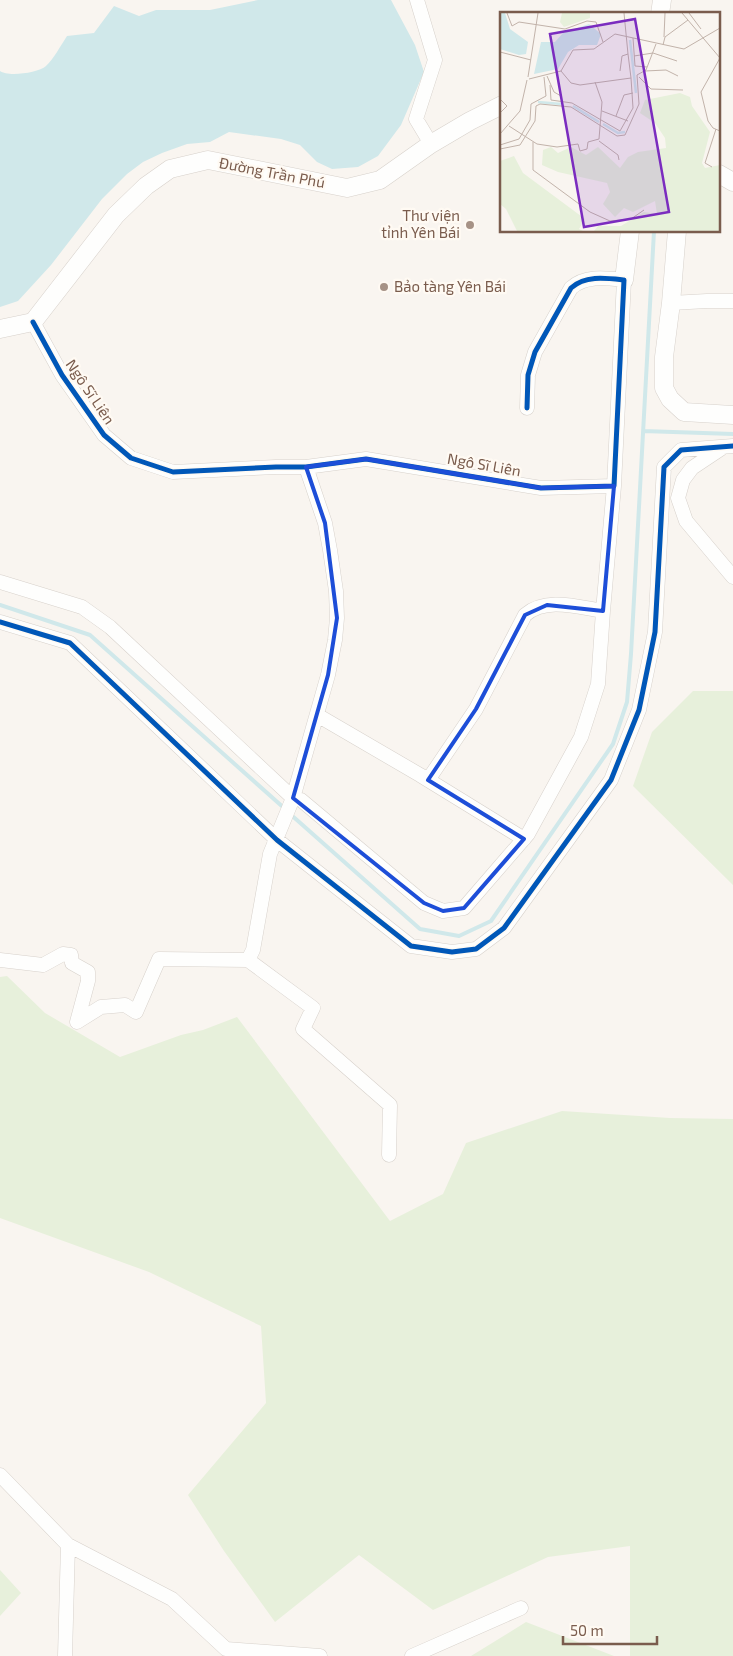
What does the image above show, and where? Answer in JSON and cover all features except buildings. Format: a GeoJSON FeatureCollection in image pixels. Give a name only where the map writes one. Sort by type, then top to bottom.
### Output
{"type":"FeatureCollection","features":[{"type":"Feature","properties":{"kind":"street"},"geometry":{"type":"LineString","coordinates":[[417,0],[434,60],[416,119],[432,144]]}},
{"type":"Feature","properties":{"kind":"street","name":"Đường Trần Phú"},"geometry":{"type":"LineString","coordinates":[[33,322],[116,215],[146,186],[170,169],[208,160],[348,188],[380,180],[432,144],[470,121],[500,106]]}},
{"type":"Feature","properties":{"kind":"street"},"geometry":{"type":"LineString","coordinates":[[720,175],[733,182]]}},
{"type":"Feature","properties":{"kind":"street"},"geometry":{"type":"LineString","coordinates":[[0,582],[82,607],[110,627],[292,800],[301,800],[424,903],[443,911],[464,908],[524,839],[581,736],[598,684],[614,486],[624,280],[630,232]]}},
{"type":"Feature","properties":{"kind":"street"},"geometry":{"type":"LineString","coordinates":[[677,232],[664,357],[664,388],[670,399],[684,412],[733,415]]}},
{"type":"Feature","properties":{"kind":"street"},"geometry":{"type":"LineString","coordinates":[[527,408],[528,375],[536,352],[572,288],[577,282],[601,277],[624,280]]}},
{"type":"Feature","properties":{"kind":"street"},"geometry":{"type":"LineString","coordinates":[[671,303],[707,300],[733,301]]}},
{"type":"Feature","properties":{"kind":"street"},"geometry":{"type":"LineString","coordinates":[[0,329],[33,322]]}},
{"type":"Feature","properties":{"kind":"street","name":"Ngô Sĩ Liên"},"geometry":{"type":"LineString","coordinates":[[33,322],[62,376],[104,435],[131,458],[173,472],[306,467],[366,459],[541,488],[614,486]]}},
{"type":"Feature","properties":{"kind":"street"},"geometry":{"type":"LineString","coordinates":[[728,446],[692,468],[683,480],[678,498],[686,521],[733,577]]}},
{"type":"Feature","properties":{"kind":"street"},"geometry":{"type":"LineString","coordinates":[[0,622],[70,643],[278,836],[411,946],[452,952],[476,949],[504,928],[610,780],[639,710],[655,632],[664,466],[681,450],[728,446]]}},
{"type":"Feature","properties":{"kind":"street"},"geometry":{"type":"LineString","coordinates":[[248,960],[253,950],[270,854],[292,800],[328,675],[335,640],[337,618],[336,591],[325,523],[306,467]]}},
{"type":"Feature","properties":{"kind":"street"},"geometry":{"type":"LineString","coordinates":[[428,780],[476,709],[525,615],[533,608],[558,604],[603,611]]}},
{"type":"Feature","properties":{"kind":"street"},"geometry":{"type":"LineString","coordinates":[[317,715],[524,839]]}},
{"type":"Feature","properties":{"kind":"street"},"geometry":{"type":"LineString","coordinates":[[0,960],[43,964],[63,954],[72,956],[72,963],[88,972],[88,981],[76,1022],[101,1007],[125,1004],[136,1012],[159,959],[248,960],[313,1008],[303,1029],[390,1105],[389,1155]]}},
{"type":"Feature","properties":{"kind":"street"},"geometry":{"type":"LineString","coordinates":[[0,1475],[68,1545],[172,1599],[226,1649],[320,1656]]}},
{"type":"Feature","properties":{"kind":"street"},"geometry":{"type":"LineString","coordinates":[[65,1656],[68,1545]]}},
{"type":"Feature","properties":{"kind":"street"},"geometry":{"type":"LineString","coordinates":[[412,1656],[521,1608]]}},
{"type":"Feature","properties":{"kind":"highlighted area"},"geometry":{"type":"Polygon","coordinates":[[[366,459],[541,488],[614,486],[603,611],[547,605],[525,615],[476,709],[428,780],[524,839],[464,908],[443,911],[424,903],[293,798],[328,675],[337,618],[325,523],[306,467],[366,459]]]}},
{"type":"Feature","properties":{"kind":"green space"},"geometry":{"type":"Polygon","coordinates":[[[693,691],[733,691],[733,885],[633,786],[652,732],[693,691]]]}},
{"type":"Feature","properties":{"kind":"green space"},"geometry":{"type":"Polygon","coordinates":[[[7,976],[45,1013],[120,1057],[237,1017],[390,1221],[443,1194],[466,1143],[562,1111],[670,1118],[733,1119],[733,1656],[630,1656],[630,1546],[548,1557],[433,1610],[359,1555],[275,1622],[224,1551],[188,1495],[266,1403],[261,1326],[149,1272],[0,1218],[0,977],[7,976]]]}},
{"type":"Feature","properties":{"kind":"green space"},"geometry":{"type":"Polygon","coordinates":[[[0,1570],[21,1593],[0,1616],[0,1570]]]}},
{"type":"Feature","properties":{"kind":"green space"},"geometry":{"type":"Polygon","coordinates":[[[526,1622],[614,1656],[471,1656],[526,1622]]]}},
{"type":"Feature","properties":{"kind":"water"},"geometry":{"type":"Polygon","coordinates":[[[258,0],[391,0],[415,45],[424,72],[401,125],[378,156],[358,167],[332,169],[317,162],[300,145],[281,139],[229,132],[210,142],[187,144],[162,153],[143,162],[127,174],[102,199],[51,265],[18,301],[0,307],[0,71],[16,74],[30,72],[46,66],[67,36],[94,33],[114,6],[139,16],[156,10],[210,10],[258,0]]]}},
{"type":"Feature","properties":{"kind":"waterway"},"geometry":{"type":"LineString","coordinates":[[289,813],[420,929],[459,936],[491,921],[613,744],[627,702],[631,654],[654,232]]}},
{"type":"Feature","properties":{"kind":"waterway"},"geometry":{"type":"LineString","coordinates":[[643,431],[733,434]]}},
{"type":"Feature","properties":{"kind":"waterway"},"geometry":{"type":"LineString","coordinates":[[0,605],[90,635],[284,808]]}},
{"type":"Feature","properties":{"kind":"cycle path"},"geometry":{"type":"LineString","coordinates":[[33,322],[62,375],[104,435],[131,458],[173,472],[306,467],[366,459],[541,488],[614,486],[624,280],[589,279],[571,288],[535,352],[528,375],[527,408]]}},
{"type":"Feature","properties":{"kind":"cycle path"},"geometry":{"type":"LineString","coordinates":[[0,622],[70,643],[277,840],[411,946],[452,952],[476,949],[504,928],[611,780],[639,710],[655,632],[664,467],[681,450],[733,446]]}},
{"type":"Feature","properties":{"kind":"place","name":"Thư viện tỉnh Yên Bái"},"geometry":{"type":"Point","coordinates":[470,225]}},
{"type":"Feature","properties":{"kind":"place","name":"Bảo tàng Yên Bái"},"geometry":{"type":"Point","coordinates":[384,287]}}]}
